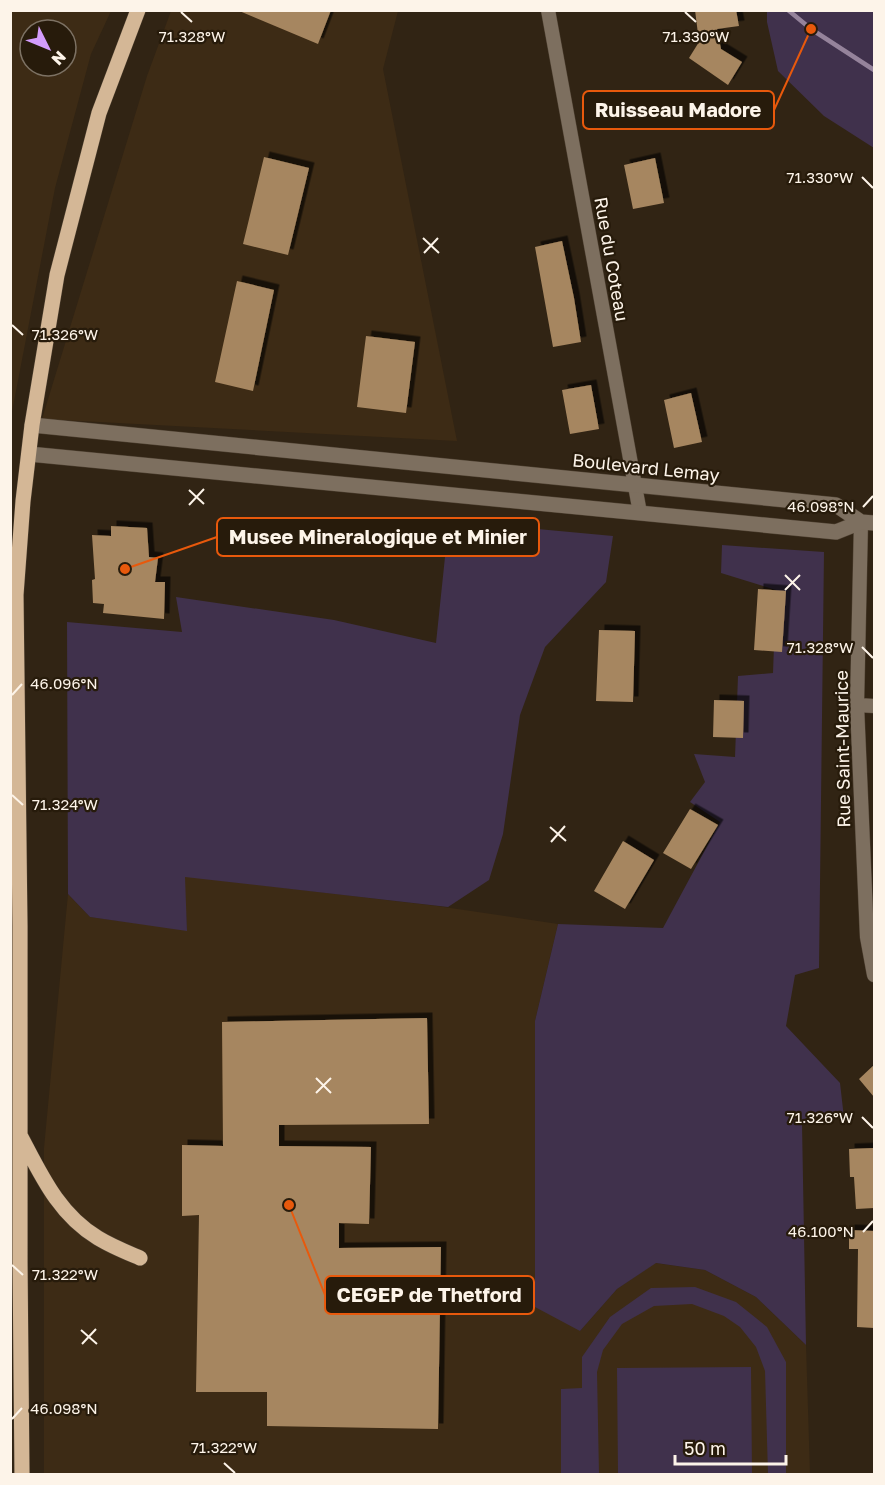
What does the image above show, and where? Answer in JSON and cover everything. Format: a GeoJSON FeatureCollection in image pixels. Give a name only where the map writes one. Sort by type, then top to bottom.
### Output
{"type":"FeatureCollection","features":[{"type":"Feature","properties":{"kind":"main road"},"geometry":{"type":"LineString","coordinates":[[22,1474],[16,595],[23,501],[32,425],[57,275],[99,113],[138,10]]}},
{"type":"Feature","properties":{"kind":"main road"},"geometry":{"type":"LineString","coordinates":[[20,1134],[47,1185],[74,1220],[98,1238],[140,1258]]}},
{"type":"Feature","properties":{"kind":"street","name":"Rue du Coteau"},"geometry":{"type":"LineString","coordinates":[[548,10],[640,513]]}},
{"type":"Feature","properties":{"kind":"street","name":"Boulevard Lemay"},"geometry":{"type":"LineString","coordinates":[[32,425],[836,505],[868,523]]}},
{"type":"Feature","properties":{"kind":"street"},"geometry":{"type":"LineString","coordinates":[[186,441],[186,469]]}},
{"type":"Feature","properties":{"kind":"street"},"geometry":{"type":"LineString","coordinates":[[29,454],[836,532],[868,523]]}},
{"type":"Feature","properties":{"kind":"street"},"geometry":{"type":"LineString","coordinates":[[423,464],[423,492]]}},
{"type":"Feature","properties":{"kind":"street","name":"Rue Saint-Maurice"},"geometry":{"type":"LineString","coordinates":[[868,523],[857,705],[867,937],[874,975]]}},
{"type":"Feature","properties":{"kind":"street"},"geometry":{"type":"LineString","coordinates":[[857,705],[874,706]]}},
{"type":"Feature","properties":{"kind":"shaded area"},"geometry":{"type":"Polygon","coordinates":[[[11,10],[111,11],[91,54],[55,188],[11,417],[11,10]]]}},
{"type":"Feature","properties":{"kind":"shaded area"},"geometry":{"type":"Polygon","coordinates":[[[171,11],[398,11],[383,69],[457,441],[42,419],[147,76],[171,11]]]}},
{"type":"Feature","properties":{"kind":"shaded area"},"geometry":{"type":"Polygon","coordinates":[[[767,11],[874,11],[874,148],[824,116],[778,71],[767,22],[767,11]]]}},
{"type":"Feature","properties":{"kind":"shaded area"},"geometry":{"type":"Polygon","coordinates":[[[451,521],[613,536],[606,582],[545,647],[520,715],[503,834],[489,880],[448,907],[185,877],[187,931],[90,917],[68,894],[67,622],[182,632],[176,597],[334,620],[436,643],[447,538],[451,521]]]}},
{"type":"Feature","properties":{"kind":"shaded area"},"geometry":{"type":"Polygon","coordinates":[[[722,545],[824,552],[819,968],[795,975],[786,1026],[840,1083],[844,1118],[802,1124],[806,1345],[756,1297],[705,1270],[656,1263],[617,1289],[580,1331],[535,1307],[535,1021],[558,924],[663,928],[720,822],[690,802],[705,782],[694,754],[735,757],[738,676],[773,673],[776,590],[721,573],[722,545]]]}},
{"type":"Feature","properties":{"kind":"shaded area"},"geometry":{"type":"Polygon","coordinates":[[[184,876],[437,906],[558,924],[535,1021],[580,1331],[617,1289],[655,1263],[705,1270],[756,1297],[806,1345],[810,1474],[44,1474],[44,1148],[68,894],[90,917],[187,930],[184,876]]]}},
{"type":"Feature","properties":{"kind":"shaded area"},"geometry":{"type":"Polygon","coordinates":[[[695,1287],[736,1302],[767,1327],[786,1362],[786,1474],[768,1474],[765,1371],[756,1347],[740,1327],[724,1316],[692,1304],[654,1306],[622,1324],[603,1350],[597,1372],[599,1474],[561,1474],[561,1389],[582,1388],[582,1357],[610,1317],[651,1288],[695,1287]]]}},
{"type":"Feature","properties":{"kind":"shaded area"},"geometry":{"type":"Polygon","coordinates":[[[751,1367],[752,1474],[618,1474],[617,1368],[751,1367]]]}},
{"type":"Feature","properties":{"kind":"building"},"geometry":{"type":"Polygon","coordinates":[[[237,10],[331,10],[318,44],[237,10]]]}},
{"type":"Feature","properties":{"kind":"building"},"geometry":{"type":"Polygon","coordinates":[[[695,10],[736,10],[739,26],[717,29],[721,49],[742,62],[728,85],[689,58],[699,42],[695,10]]]}},
{"type":"Feature","properties":{"kind":"building"},"geometry":{"type":"Polygon","coordinates":[[[264,157],[309,168],[288,255],[243,244],[264,157]]]}},
{"type":"Feature","properties":{"kind":"building"},"geometry":{"type":"Polygon","coordinates":[[[655,158],[664,203],[633,209],[624,165],[655,158]]]}},
{"type":"Feature","properties":{"kind":"building"},"geometry":{"type":"Polygon","coordinates":[[[562,241],[581,342],[553,347],[535,247],[562,241]]]}},
{"type":"Feature","properties":{"kind":"building"},"geometry":{"type":"Polygon","coordinates":[[[237,281],[274,290],[253,391],[215,382],[237,281]]]}},
{"type":"Feature","properties":{"kind":"building"},"geometry":{"type":"Polygon","coordinates":[[[366,336],[415,342],[406,413],[357,407],[366,336]]]}},
{"type":"Feature","properties":{"kind":"building"},"geometry":{"type":"Polygon","coordinates":[[[591,385],[599,429],[570,434],[562,390],[591,385]]]}},
{"type":"Feature","properties":{"kind":"building"},"geometry":{"type":"Polygon","coordinates":[[[691,393],[702,442],[674,448],[664,400],[691,393]]]}},
{"type":"Feature","properties":{"kind":"building"},"geometry":{"type":"Polygon","coordinates":[[[111,526],[147,528],[149,557],[158,558],[155,582],[165,582],[164,619],[103,613],[104,604],[93,603],[92,580],[95,579],[92,535],[111,536],[111,526]]]}},
{"type":"Feature","properties":{"kind":"building"},"geometry":{"type":"Polygon","coordinates":[[[758,589],[786,591],[782,652],[754,650],[758,589]]]}},
{"type":"Feature","properties":{"kind":"building"},"geometry":{"type":"Polygon","coordinates":[[[599,630],[635,631],[633,702],[596,701],[599,630]]]}},
{"type":"Feature","properties":{"kind":"building"},"geometry":{"type":"Polygon","coordinates":[[[714,700],[744,701],[743,738],[713,737],[714,700]]]}},
{"type":"Feature","properties":{"kind":"building"},"geometry":{"type":"Polygon","coordinates":[[[690,809],[718,825],[691,869],[663,853],[690,809]]]}},
{"type":"Feature","properties":{"kind":"building"},"geometry":{"type":"Polygon","coordinates":[[[623,841],[654,860],[625,909],[594,891],[623,841]]]}},
{"type":"Feature","properties":{"kind":"building"},"geometry":{"type":"Polygon","coordinates":[[[427,1018],[429,1124],[279,1125],[279,1146],[371,1147],[369,1224],[339,1223],[339,1248],[441,1247],[438,1429],[267,1426],[267,1392],[196,1392],[199,1215],[182,1216],[182,1145],[223,1146],[222,1022],[427,1018]]]}},
{"type":"Feature","properties":{"kind":"building"},"geometry":{"type":"Polygon","coordinates":[[[874,1065],[874,1097],[859,1079],[874,1065]]]}},
{"type":"Feature","properties":{"kind":"building"},"geometry":{"type":"Polygon","coordinates":[[[874,1148],[874,1208],[856,1209],[854,1177],[850,1177],[849,1149],[874,1148]]]}},
{"type":"Feature","properties":{"kind":"building"},"geometry":{"type":"Polygon","coordinates":[[[849,1230],[874,1231],[874,1328],[857,1327],[858,1249],[849,1249],[849,1230]]]}},
{"type":"Feature","properties":{"kind":"waterway"},"geometry":{"type":"LineString","coordinates":[[788,10],[811,29],[874,70]]}},
{"type":"Feature","properties":{"kind":"place","name":"Ruisseau Madore"},"geometry":{"type":"Point","coordinates":[811,29]}},
{"type":"Feature","properties":{"kind":"place","name":"Musee Mineralogique et Minier"},"geometry":{"type":"Point","coordinates":[125,569]}},
{"type":"Feature","properties":{"kind":"place","name":"CEGEP de Thetford"},"geometry":{"type":"Point","coordinates":[289,1205]}}]}
